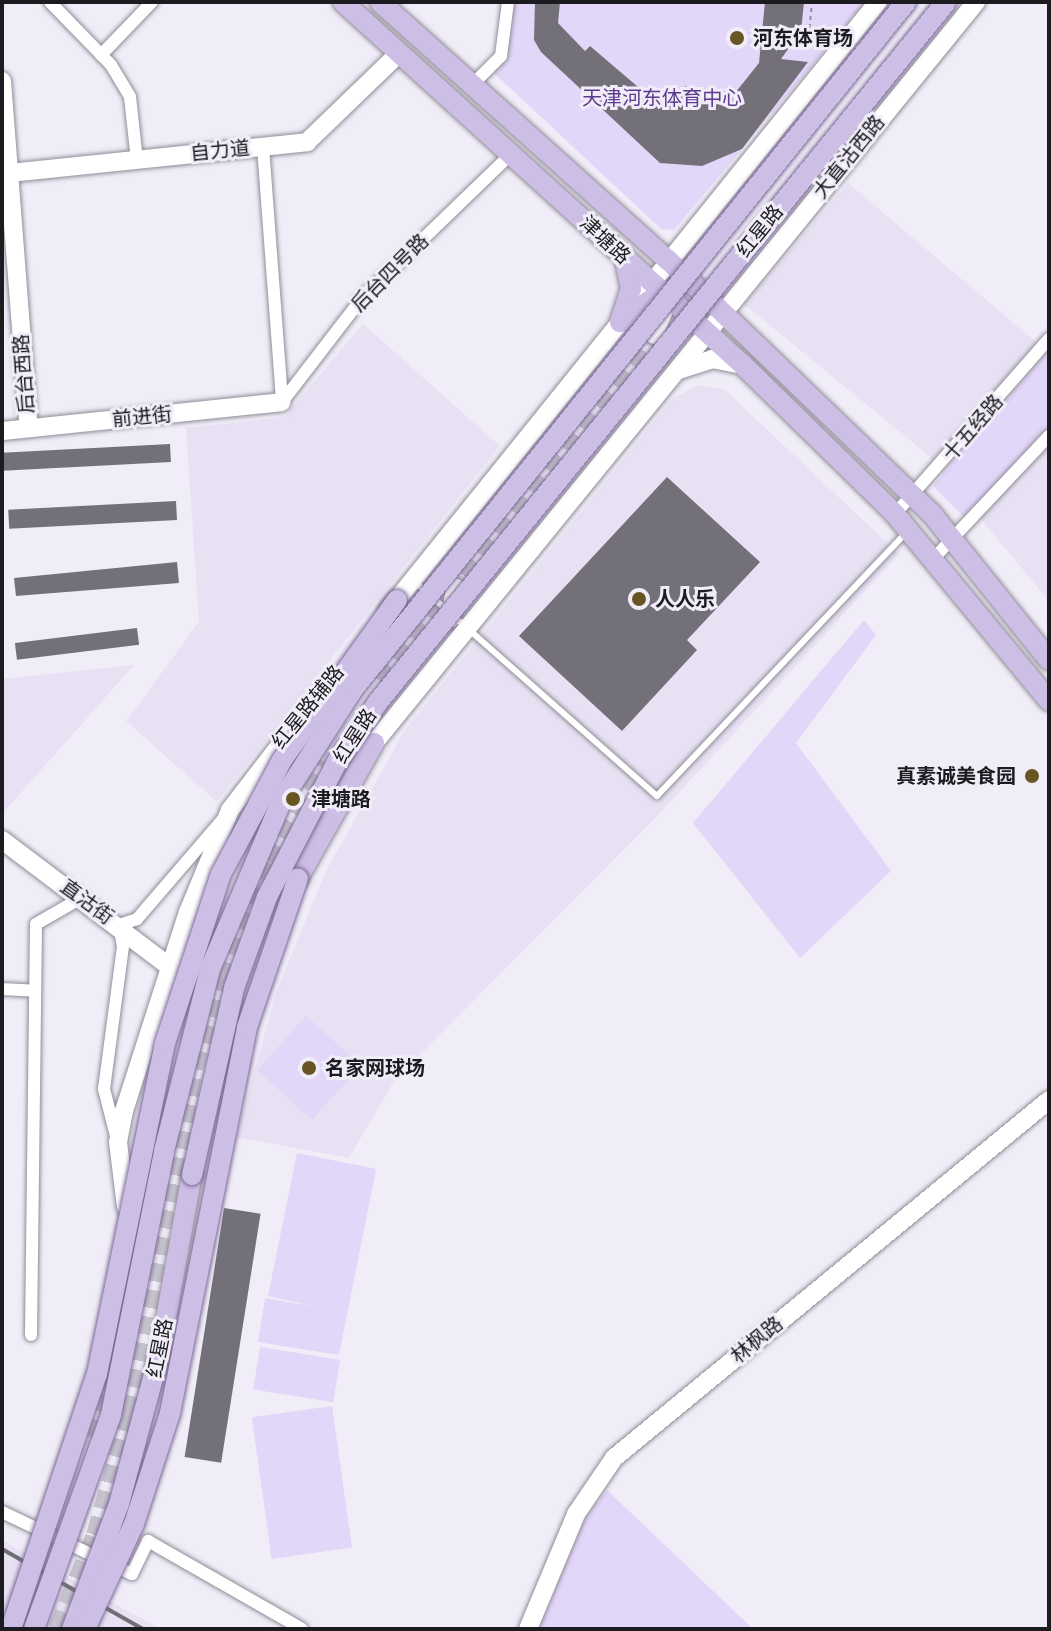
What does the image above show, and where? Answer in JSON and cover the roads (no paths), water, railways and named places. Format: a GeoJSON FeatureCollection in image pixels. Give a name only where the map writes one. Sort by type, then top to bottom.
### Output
{"type":"FeatureCollection","features":[{"type":"Feature","properties":{"kind":"main road","name":"津塘路"},"geometry":{"type":"LineString","coordinates":[[343,2],[397,55],[512,153],[624,257],[661,270]]}},
{"type":"Feature","properties":{"kind":"main road","name":"津塘路"},"geometry":{"type":"LineString","coordinates":[[380,2],[638,237],[661,270],[716,321],[743,365],[910,529],[1049,701]]}},
{"type":"Feature","properties":{"kind":"main road"},"geometry":{"type":"LineString","coordinates":[[661,270],[878,2]]}},
{"type":"Feature","properties":{"kind":"main road","name":"红星路"},"geometry":{"type":"LineString","coordinates":[[34,1629],[111,1415],[192,1032],[227,922],[283,798],[354,688],[906,2]]}},
{"type":"Feature","properties":{"kind":"main road","name":"红星路"},"geometry":{"type":"LineString","coordinates":[[72,1629],[141,1433],[234,988],[267,897],[312,804],[378,702],[946,2]]}},
{"type":"Feature","properties":{"kind":"main road","name":"大直沽西路"},"geometry":{"type":"LineString","coordinates":[[716,321],[976,2]]}},
{"type":"Feature","properties":{"kind":"main road","name":"自力道"},"geometry":{"type":"LineString","coordinates":[[9,173],[307,142],[397,55]]}},
{"type":"Feature","properties":{"kind":"main road","name":"后台西路"},"geometry":{"type":"LineString","coordinates":[[2,81],[29,428]]}},
{"type":"Feature","properties":{"kind":"main road"},"geometry":{"type":"LineString","coordinates":[[638,237],[668,243],[693,231]]}},
{"type":"Feature","properties":{"kind":"main road"},"geometry":{"type":"LineString","coordinates":[[620,322],[631,289],[624,257]]}},
{"type":"Feature","properties":{"kind":"main road","name":"津塘路"},"geometry":{"type":"LineString","coordinates":[[661,270],[669,298],[748,339],[912,495],[954,538],[1049,660]]}},
{"type":"Feature","properties":{"kind":"main road","name":"红星路辅路"},"geometry":{"type":"LineString","coordinates":[[126,1207],[118,1142],[170,967],[230,810],[661,270]]}},
{"type":"Feature","properties":{"kind":"main road"},"geometry":{"type":"LineString","coordinates":[[620,322],[644,303],[669,298]]}},
{"type":"Feature","properties":{"kind":"main road"},"geometry":{"type":"LineString","coordinates":[[654,335],[669,298]]}},
{"type":"Feature","properties":{"kind":"main road"},"geometry":{"type":"LineString","coordinates":[[85,1629],[134,1524],[170,1413],[247,1027],[298,878],[374,743],[442,653],[716,321]]}},
{"type":"Feature","properties":{"kind":"main road"},"geometry":{"type":"LineString","coordinates":[[670,377],[705,360],[743,365]]}},
{"type":"Feature","properties":{"kind":"main road","name":"前进街"},"geometry":{"type":"LineString","coordinates":[[2,431],[282,402]]}},
{"type":"Feature","properties":{"kind":"main road"},"geometry":{"type":"LineString","coordinates":[[442,653],[455,587]]}},
{"type":"Feature","properties":{"kind":"main road"},"geometry":{"type":"LineString","coordinates":[[11,1629],[97,1374],[165,1043],[221,874],[282,760],[397,600]]}},
{"type":"Feature","properties":{"kind":"main road","name":"直沽街"},"geometry":{"type":"LineString","coordinates":[[2,840],[119,925],[170,967]]}},
{"type":"Feature","properties":{"kind":"main road","name":"林枫路"},"geometry":{"type":"LineString","coordinates":[[528,1629],[576,1514],[614,1458],[1049,1100]]}},
{"type":"Feature","properties":{"kind":"main road"},"geometry":{"type":"LineString","coordinates":[[30,1580],[111,1415]]}},
{"type":"Feature","properties":{"kind":"street"},"geometry":{"type":"LineString","coordinates":[[50,2],[101,55],[130,97],[137,160]]}},
{"type":"Feature","properties":{"kind":"street"},"geometry":{"type":"LineString","coordinates":[[101,55],[152,2]]}},
{"type":"Feature","properties":{"kind":"street"},"geometry":{"type":"LineString","coordinates":[[471,86],[501,56],[508,2]]}},
{"type":"Feature","properties":{"kind":"street"},"geometry":{"type":"LineString","coordinates":[[263,147],[282,402]]}},
{"type":"Feature","properties":{"kind":"street","name":"后台四号路"},"geometry":{"type":"LineString","coordinates":[[282,402],[363,297],[512,153]]}},
{"type":"Feature","properties":{"kind":"street","name":"十五经路"},"geometry":{"type":"LineString","coordinates":[[895,514],[1049,339]]}},
{"type":"Feature","properties":{"kind":"street"},"geometry":{"type":"LineString","coordinates":[[934,558],[1049,436]]}},
{"type":"Feature","properties":{"kind":"street"},"geometry":{"type":"LineString","coordinates":[[118,1142],[104,1089],[123,947],[119,925],[137,919],[230,810]]}},
{"type":"Feature","properties":{"kind":"street"},"geometry":{"type":"LineString","coordinates":[[31,1335],[36,924],[81,898]]}},
{"type":"Feature","properties":{"kind":"street"},"geometry":{"type":"LineString","coordinates":[[2,989],[35,991]]}},
{"type":"Feature","properties":{"kind":"street"},"geometry":{"type":"LineString","coordinates":[[2,1512],[132,1574],[148,1541],[302,1629]]}},
{"type":"Feature","properties":{"kind":"lane"},"geometry":{"type":"LineString","coordinates":[[413,580],[467,623],[657,796],[910,529]]}},
{"type":"Feature","properties":{"kind":"tunnel"},"geometry":{"type":"LineString","coordinates":[[382,683],[654,335]]}},
{"type":"Feature","properties":{"kind":"tunnel"},"geometry":{"type":"LineString","coordinates":[[57,1629],[95,1535],[130,1414],[194,1068],[220,979],[268,861],[328,764]]}},
{"type":"Feature","properties":{"kind":"tunnel"},"geometry":{"type":"LineString","coordinates":[[114,1353],[125,1279]]}},
{"type":"Feature","properties":{"kind":"tunnel"},"geometry":{"type":"LineString","coordinates":[[94,1438],[109,1382]]}},
{"type":"Feature","properties":{"kind":"railway"},"geometry":{"type":"LineString","coordinates":[[2,1549],[143,1629]]}},
{"type":"Feature","properties":{"kind":"place","name":"河东体育场"},"geometry":{"type":"Point","coordinates":[737,38]}},
{"type":"Feature","properties":{"kind":"place","name":"人人乐"},"geometry":{"type":"Point","coordinates":[639,599]}},
{"type":"Feature","properties":{"kind":"place","name":"真素诚美食园"},"geometry":{"type":"Point","coordinates":[1032,776]}},
{"type":"Feature","properties":{"kind":"place","name":"津塘路"},"geometry":{"type":"Point","coordinates":[293,799]}},
{"type":"Feature","properties":{"kind":"place","name":"名家网球场"},"geometry":{"type":"Point","coordinates":[309,1068]}},
{"type":"Feature","properties":{"kind":"park label","name":"天津河东体育中心"},"geometry":{"type":"Point","coordinates":[662,98]}}]}
